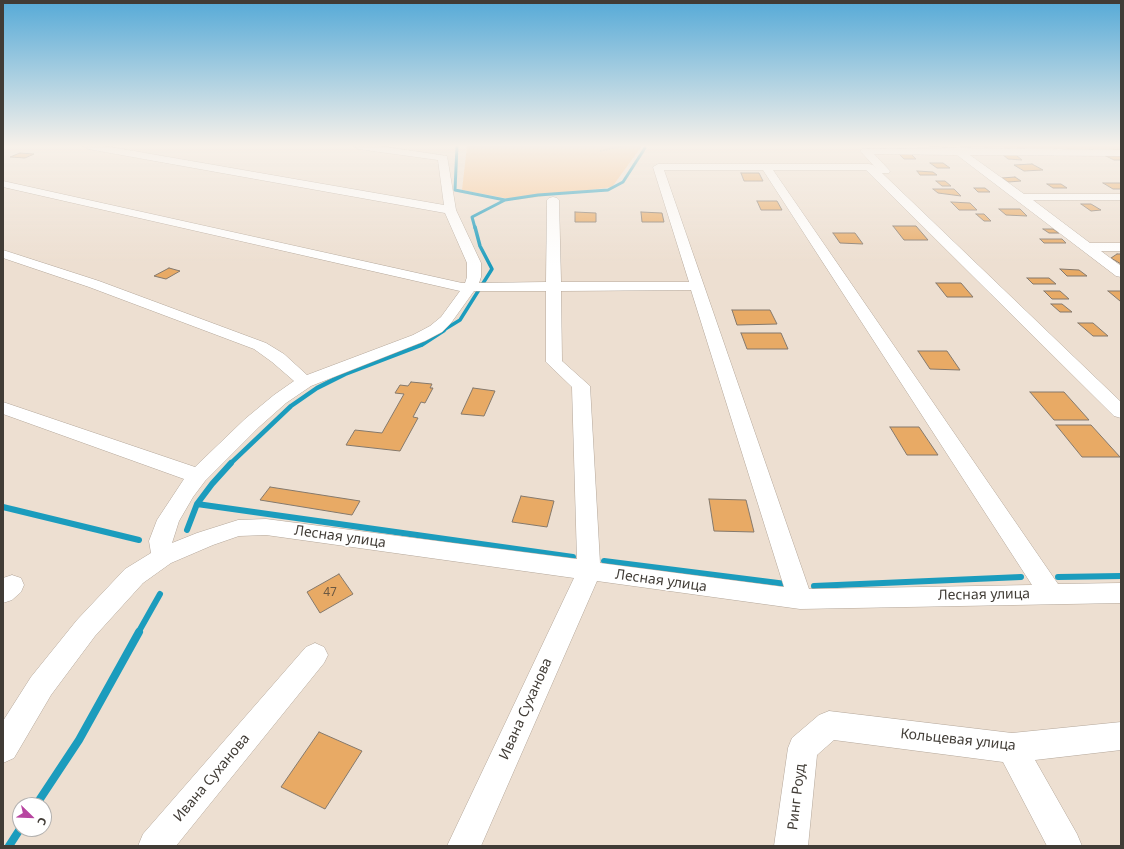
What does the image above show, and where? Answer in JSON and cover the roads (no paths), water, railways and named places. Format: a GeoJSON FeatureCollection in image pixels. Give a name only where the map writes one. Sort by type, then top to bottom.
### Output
{"type":"FeatureCollection","features":[{"type":"Feature","properties":{"kind":"street"},"geometry":{"type":"LineString","coordinates":[[10,186],[462,287],[697,286]]}},
{"type":"Feature","properties":{"kind":"street"},"geometry":{"type":"LineString","coordinates":[[312,186],[450,210]]}},
{"type":"Feature","properties":{"kind":"street"},"geometry":{"type":"LineString","coordinates":[[163,557],[160,541],[168,520],[185,492],[198,476],[252,423],[280,399],[305,382],[419,338],[436,329],[446,320],[470,287],[474,277],[474,263],[450,210],[447,186]]}},
{"type":"Feature","properties":{"kind":"street"},"geometry":{"type":"LineString","coordinates":[[664,186],[800,599]]}},
{"type":"Feature","properties":{"kind":"street"},"geometry":{"type":"LineString","coordinates":[[778,186],[1051,594]]}},
{"type":"Feature","properties":{"kind":"street"},"geometry":{"type":"LineString","coordinates":[[888,186],[1121,412]]}},
{"type":"Feature","properties":{"kind":"street"},"geometry":{"type":"LineString","coordinates":[[900,186],[910,195]]}},
{"type":"Feature","properties":{"kind":"street"},"geometry":{"type":"LineString","coordinates":[[1005,186],[1121,273]]}},
{"type":"Feature","properties":{"kind":"street"},"geometry":{"type":"LineString","coordinates":[[1021,197],[1121,197]]}},
{"type":"Feature","properties":{"kind":"street"},"geometry":{"type":"LineString","coordinates":[[553,200],[554,362],[581,386],[588,571]]}},
{"type":"Feature","properties":{"kind":"street"},"geometry":{"type":"LineString","coordinates":[[1087,247],[1121,247]]}},
{"type":"Feature","properties":{"kind":"street"},"geometry":{"type":"LineString","coordinates":[[3,254],[94,284],[260,346],[278,358],[305,382]]}},
{"type":"Feature","properties":{"kind":"street"},"geometry":{"type":"LineString","coordinates":[[3,408],[198,476]]}},
{"type":"Feature","properties":{"kind":"street","name":"Лесная улица"},"geometry":{"type":"LineString","coordinates":[[3,748],[41,686],[86,628],[134,576],[163,557],[205,539],[238,528],[266,527],[800,599],[1121,593]]}},
{"type":"Feature","properties":{"kind":"street","name":"Ивана Суханова"},"geometry":{"type":"LineString","coordinates":[[464,846],[588,571]]}},
{"type":"Feature","properties":{"kind":"street","name":"Ивана Суханова"},"geometry":{"type":"LineString","coordinates":[[155,846],[315,655]]}},
{"type":"Feature","properties":{"kind":"street","name":"Кольцевая улица"},"geometry":{"type":"LineString","coordinates":[[803,748],[829,725],[1012,748],[1121,736]]}},
{"type":"Feature","properties":{"kind":"street","name":"Ринг Роуд"},"geometry":{"type":"LineString","coordinates":[[791,846],[803,748]]}},
{"type":"Feature","properties":{"kind":"street"},"geometry":{"type":"LineString","coordinates":[[1012,748],[1065,846]]}},
{"type":"Feature","properties":{"kind":"waterway"},"geometry":{"type":"LineString","coordinates":[[455,186],[455,190],[505,200]]}},
{"type":"Feature","properties":{"kind":"waterway"},"geometry":{"type":"LineString","coordinates":[[505,200],[538,195],[608,190],[616,186]]}},
{"type":"Feature","properties":{"kind":"waterway"},"geometry":{"type":"LineString","coordinates":[[475,228],[472,217],[505,200]]}},
{"type":"Feature","properties":{"kind":"waterway"},"geometry":{"type":"LineString","coordinates":[[442,331],[460,320],[492,269],[480,246],[475,227]]}},
{"type":"Feature","properties":{"kind":"waterway"},"geometry":{"type":"LineString","coordinates":[[231,463],[291,406],[317,388],[345,374],[421,345],[444,330]]}},
{"type":"Feature","properties":{"kind":"waterway"},"geometry":{"type":"LineString","coordinates":[[197,504],[212,484],[231,463]]}},
{"type":"Feature","properties":{"kind":"waterway"},"geometry":{"type":"LineString","coordinates":[[187,530],[197,504]]}},
{"type":"Feature","properties":{"kind":"waterway"},"geometry":{"type":"LineString","coordinates":[[197,504],[573,557]]}},
{"type":"Feature","properties":{"kind":"waterway"},"geometry":{"type":"LineString","coordinates":[[3,507],[139,540]]}},
{"type":"Feature","properties":{"kind":"waterway"},"geometry":{"type":"LineString","coordinates":[[604,561],[786,584]]}},
{"type":"Feature","properties":{"kind":"waterway"},"geometry":{"type":"LineString","coordinates":[[1058,577],[1121,576]]}},
{"type":"Feature","properties":{"kind":"waterway"},"geometry":{"type":"LineString","coordinates":[[814,586],[1021,577]]}},
{"type":"Feature","properties":{"kind":"waterway"},"geometry":{"type":"LineString","coordinates":[[138,633],[160,594]]}},
{"type":"Feature","properties":{"kind":"waterway"},"geometry":{"type":"LineString","coordinates":[[41,797],[79,740],[139,632]]}},
{"type":"Feature","properties":{"kind":"waterway"},"geometry":{"type":"LineString","coordinates":[[9,846],[15,837]]}}]}
